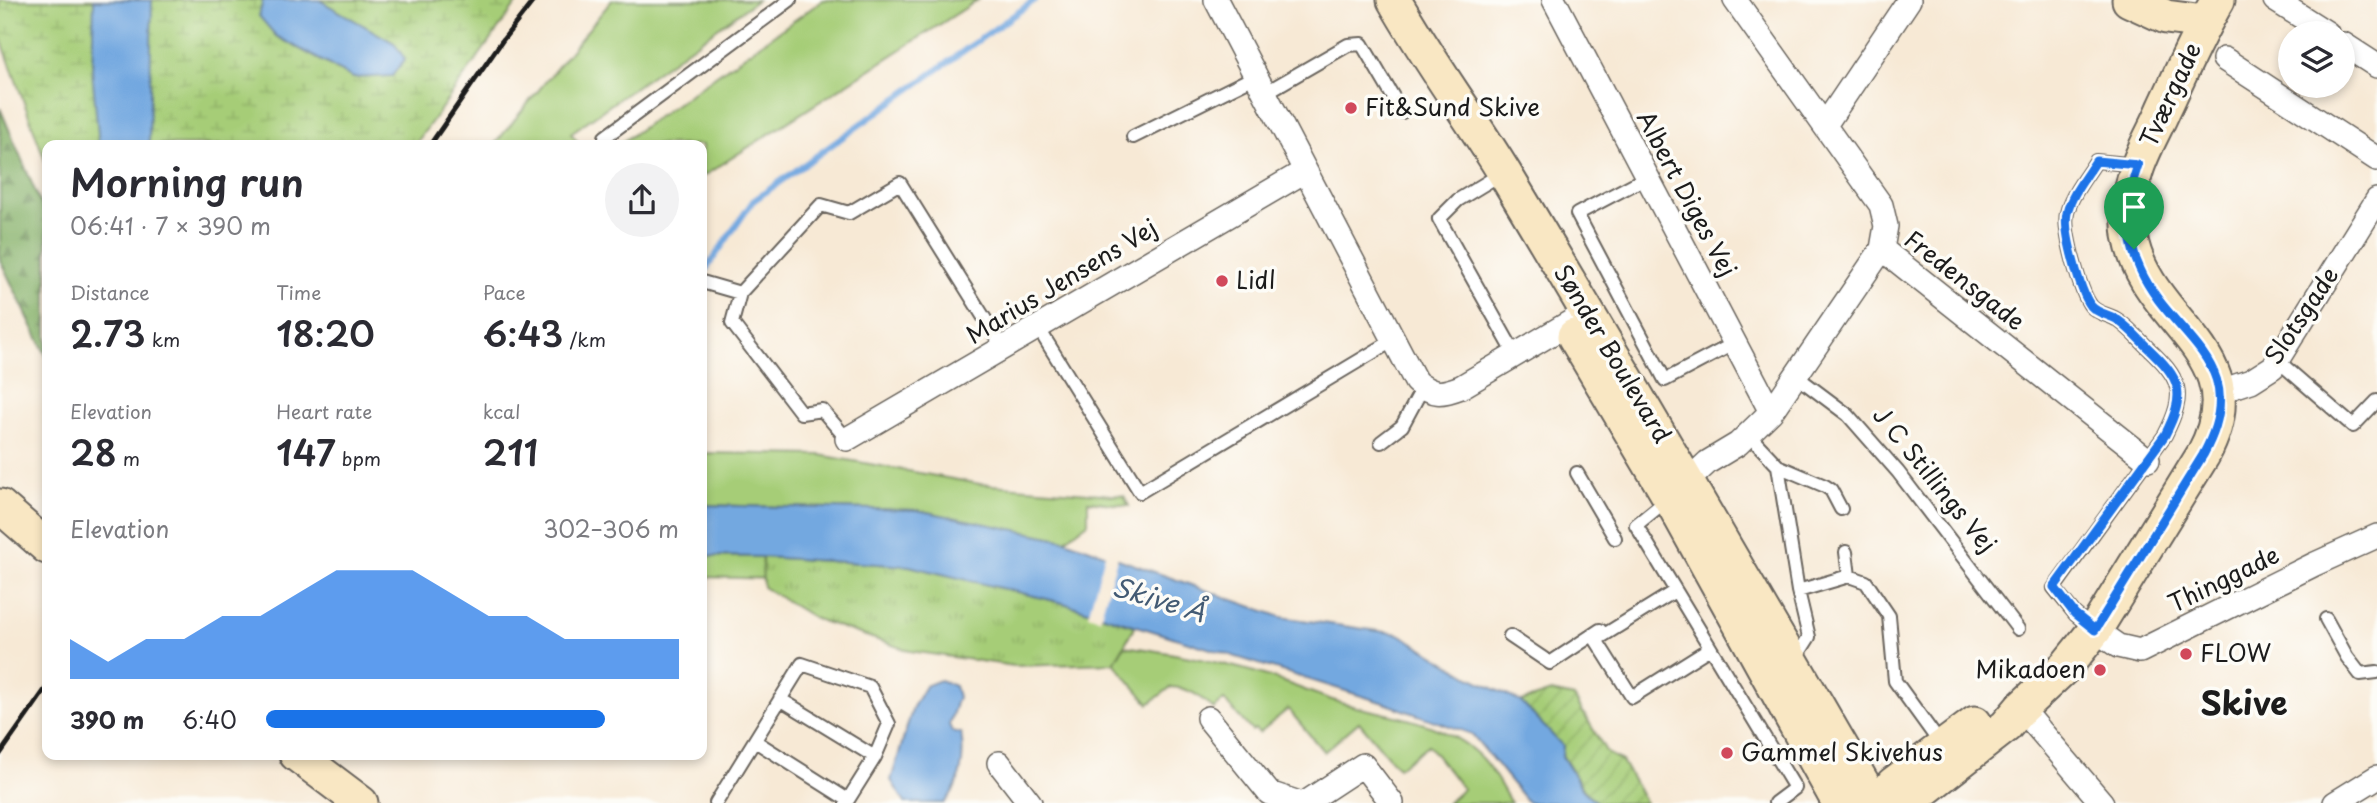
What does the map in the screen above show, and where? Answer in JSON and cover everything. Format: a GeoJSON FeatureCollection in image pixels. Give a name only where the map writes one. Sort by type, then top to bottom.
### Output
{"type":"FeatureCollection","features":[{"type":"Feature","properties":{"kind":"street"},"geometry":{"type":"LineString","coordinates":[[1216,0],[1392,341],[1416,382],[1428,391],[1443,394],[1461,387],[1576,318]]}},
{"type":"Feature","properties":{"kind":"street","name":"Sønder Boulevard"},"geometry":{"type":"LineString","coordinates":[[1394,0],[1576,318],[1679,489],[1793,663],[1874,803]]}},
{"type":"Feature","properties":{"kind":"street","name":"Albert Diges Vej"},"geometry":{"type":"LineString","coordinates":[[1554,0],[1771,412]]}},
{"type":"Feature","properties":{"kind":"street","name":"Fredensgade"},"geometry":{"type":"LineString","coordinates":[[1735,0],[1881,205],[1886,226],[1882,249],[2148,460]]}},
{"type":"Feature","properties":{"kind":"street"},"geometry":{"type":"LineString","coordinates":[[1825,125],[1909,0]]}},
{"type":"Feature","properties":{"kind":"street"},"geometry":{"type":"LineString","coordinates":[[2129,0],[2166,17],[2202,7]]}},
{"type":"Feature","properties":{"kind":"street"},"geometry":{"type":"LineString","coordinates":[[2275,0],[2308,21]]}},
{"type":"Feature","properties":{"kind":"street","name":"Tværgade"},"geometry":{"type":"LineString","coordinates":[[2202,7],[2138,165],[2131,194],[2129,220],[2137,263],[2154,291],[2207,359],[2218,392]]}},
{"type":"Feature","properties":{"kind":"street"},"geometry":{"type":"LineString","coordinates":[[2355,52],[2377,66]]}},
{"type":"Feature","properties":{"kind":"street"},"geometry":{"type":"LineString","coordinates":[[2224,59],[2377,159]]}},
{"type":"Feature","properties":{"kind":"street","name":"Marius Jensens Vej"},"geometry":{"type":"LineString","coordinates":[[846,439],[1305,171]]}},
{"type":"Feature","properties":{"kind":"street","name":"Slotsgade"},"geometry":{"type":"LineString","coordinates":[[2218,392],[2251,381],[2273,366],[2373,214]]}},
{"type":"Feature","properties":{"kind":"street"},"geometry":{"type":"LineString","coordinates":[[1679,489],[1708,462],[1738,444],[1771,412],[1882,249]]}},
{"type":"Feature","properties":{"kind":"street"},"geometry":{"type":"LineString","coordinates":[[1907,803],[2006,726],[2021,708],[2054,678],[2095,630],[2210,442],[2218,420],[2218,392]]}},
{"type":"Feature","properties":{"kind":"street","name":"Sønder Boulevard"},"geometry":{"type":"LineString","coordinates":[[1679,489],[1839,803]]}},
{"type":"Feature","properties":{"kind":"street"},"geometry":{"type":"LineString","coordinates":[[0,506],[42,543]]}},
{"type":"Feature","properties":{"kind":"street","name":"Thinggade"},"geometry":{"type":"LineString","coordinates":[[2095,630],[2118,646],[2140,651],[2377,536]]}},
{"type":"Feature","properties":{"kind":"street"},"geometry":{"type":"LineString","coordinates":[[1883,803],[1892,784],[1997,706],[2021,708],[2102,803]]}},
{"type":"Feature","properties":{"kind":"street"},"geometry":{"type":"LineString","coordinates":[[1208,718],[1269,793],[1299,803]]}},
{"type":"Feature","properties":{"kind":"street"},"geometry":{"type":"LineString","coordinates":[[304,760],[361,803]]}},
{"type":"Feature","properties":{"kind":"street"},"geometry":{"type":"LineString","coordinates":[[999,763],[1030,803]]}},
{"type":"Feature","properties":{"kind":"street"},"geometry":{"type":"LineString","coordinates":[[1305,803],[1363,765],[1392,803]]}},
{"type":"Feature","properties":{"kind":"street"},"geometry":{"type":"LineString","coordinates":[[2334,803],[2377,778]]}},
{"type":"Feature","properties":{"kind":"lane"},"geometry":{"type":"LineString","coordinates":[[605,137],[790,0]]}},
{"type":"Feature","properties":{"kind":"lane"},"geometry":{"type":"LineString","coordinates":[[1133,136],[1260,84],[1348,44],[1362,44],[1402,112]]}},
{"type":"Feature","properties":{"kind":"lane"},"geometry":{"type":"LineString","coordinates":[[2095,630],[2075,614],[2054,587],[2148,460],[2175,416],[2178,402],[2177,383],[2168,367],[2118,320],[2099,313],[2090,305],[2071,253],[2066,214],[2077,190],[2096,161],[2138,165]]}},
{"type":"Feature","properties":{"kind":"lane"},"geometry":{"type":"LineString","coordinates":[[1496,177],[1458,200],[1439,219],[1515,354]]}},
{"type":"Feature","properties":{"kind":"lane"},"geometry":{"type":"LineString","coordinates":[[1647,177],[1577,214],[1665,380],[1735,343]]}},
{"type":"Feature","properties":{"kind":"lane"},"geometry":{"type":"LineString","coordinates":[[846,439],[821,410],[801,413],[732,323],[740,293],[821,205],[849,213],[900,183],[1003,348]]}},
{"type":"Feature","properties":{"kind":"lane"},"geometry":{"type":"LineString","coordinates":[[707,283],[740,293]]}},
{"type":"Feature","properties":{"kind":"lane"},"geometry":{"type":"LineString","coordinates":[[1037,326],[1140,492],[1392,341]]}},
{"type":"Feature","properties":{"kind":"lane"},"geometry":{"type":"LineString","coordinates":[[2277,360],[2353,426],[2377,401]]}},
{"type":"Feature","properties":{"kind":"lane","name":"J C Stillings Vej"},"geometry":{"type":"LineString","coordinates":[[1796,376],[1848,415],[1898,472],[2018,629]]}},
{"type":"Feature","properties":{"kind":"lane"},"geometry":{"type":"LineString","coordinates":[[1381,442],[1402,426],[1423,387]]}},
{"type":"Feature","properties":{"kind":"lane"},"geometry":{"type":"LineString","coordinates":[[1748,434],[1778,466],[1825,486],[1835,496],[1841,509]]}},
{"type":"Feature","properties":{"kind":"lane"},"geometry":{"type":"LineString","coordinates":[[1778,466],[1798,592],[1809,637],[1793,663]]}},
{"type":"Feature","properties":{"kind":"lane"},"geometry":{"type":"LineString","coordinates":[[1577,473],[1615,538]]}},
{"type":"Feature","properties":{"kind":"lane"},"geometry":{"type":"LineString","coordinates":[[1679,489],[1636,525],[1795,788],[1775,803]]}},
{"type":"Feature","properties":{"kind":"lane"},"geometry":{"type":"LineString","coordinates":[[1846,552],[1849,576]]}},
{"type":"Feature","properties":{"kind":"lane"},"geometry":{"type":"LineString","coordinates":[[1798,592],[1849,576],[1866,582],[1889,616],[1895,681],[1942,746]]}},
{"type":"Feature","properties":{"kind":"lane"},"geometry":{"type":"LineString","coordinates":[[1510,636],[1550,663],[1673,587]]}},
{"type":"Feature","properties":{"kind":"lane"},"geometry":{"type":"LineString","coordinates":[[1673,587],[1596,640],[1632,697],[1710,648]]}},
{"type":"Feature","properties":{"kind":"lane"},"geometry":{"type":"LineString","coordinates":[[2326,619],[2347,657],[2360,674],[2377,672]]}},
{"type":"Feature","properties":{"kind":"lane"},"geometry":{"type":"LineString","coordinates":[[733,803],[719,799],[802,664],[870,687],[888,724],[875,757],[847,802],[755,741]]}},
{"type":"Feature","properties":{"kind":"lane"},"geometry":{"type":"LineString","coordinates":[[780,699],[875,757]]}},
{"type":"Feature","properties":{"kind":"green space"},"geometry":{"type":"Polygon","coordinates":[[[0,0],[263,0],[260,16],[276,36],[353,78],[394,43],[319,0],[519,0],[419,140],[42,140],[42,152],[0,36],[0,0]]]}},
{"type":"Feature","properties":{"kind":"green space"},"geometry":{"type":"Polygon","coordinates":[[[612,0],[757,0],[571,133],[576,140],[498,140],[612,0]]]}},
{"type":"Feature","properties":{"kind":"green space"},"geometry":{"type":"Polygon","coordinates":[[[823,0],[978,0],[707,174],[707,140],[625,140],[823,0]]]}},
{"type":"Feature","properties":{"kind":"green space"},"geometry":{"type":"Polygon","coordinates":[[[0,108],[42,207],[42,347],[0,260],[0,108]]]}},
{"type":"Feature","properties":{"kind":"green space"},"geometry":{"type":"Polygon","coordinates":[[[707,453],[820,455],[980,484],[1124,496],[1129,506],[1088,501],[1088,523],[1065,540],[917,510],[707,505],[707,453]]]}},
{"type":"Feature","properties":{"kind":"green space"},"geometry":{"type":"Polygon","coordinates":[[[707,556],[909,566],[779,579],[707,577],[707,556]]]}},
{"type":"Feature","properties":{"kind":"green space"},"geometry":{"type":"Polygon","coordinates":[[[762,557],[909,566],[1063,603],[1135,626],[1114,663],[1014,666],[910,651],[816,619],[763,587],[762,557]]]}},
{"type":"Feature","properties":{"kind":"green space"},"geometry":{"type":"Polygon","coordinates":[[[1124,646],[1238,668],[1345,704],[1445,732],[1474,751],[1485,762],[1511,803],[1447,803],[1463,789],[1428,745],[1398,768],[1359,722],[1324,752],[1288,709],[1259,733],[1255,729],[1252,731],[1224,700],[1214,709],[1184,689],[1171,687],[1149,704],[1114,663],[1124,646]]]}},
{"type":"Feature","properties":{"kind":"green space"},"geometry":{"type":"Polygon","coordinates":[[[1551,692],[1574,697],[1607,753],[1622,761],[1646,803],[1597,803],[1584,790],[1562,755],[1563,746],[1521,702],[1551,692]]]}},
{"type":"Feature","properties":{"kind":"water"},"geometry":{"type":"Polygon","coordinates":[[[94,0],[152,0],[149,140],[99,140],[92,70],[94,0]]]}},
{"type":"Feature","properties":{"kind":"water"},"geometry":{"type":"Polygon","coordinates":[[[263,0],[319,0],[394,43],[405,59],[392,76],[353,78],[276,36],[259,16],[263,0]]]}},
{"type":"Feature","properties":{"kind":"water","name":"Skive Å"},"geometry":{"type":"Polygon","coordinates":[[[707,505],[917,510],[1065,540],[1281,617],[1399,634],[1470,677],[1521,702],[1563,746],[1562,756],[1583,790],[1597,803],[1528,803],[1472,734],[1384,703],[1063,603],[909,566],[707,556],[707,505]]]}},
{"type":"Feature","properties":{"kind":"water"},"geometry":{"type":"Polygon","coordinates":[[[940,680],[955,686],[958,697],[949,725],[952,731],[961,733],[961,770],[955,788],[944,803],[905,803],[891,780],[913,707],[925,686],[940,680]]]}},
{"type":"Feature","properties":{"kind":"pier"},"geometry":{"type":"Polygon","coordinates":[[[1106,551],[1118,555],[1100,619],[1088,615],[1106,551]]]}},
{"type":"Feature","properties":{"kind":"waterway"},"geometry":{"type":"LineString","coordinates":[[707,268],[753,201],[1035,0]]}},
{"type":"Feature","properties":{"kind":"railway"},"geometry":{"type":"LineString","coordinates":[[433,140],[534,0]]}},
{"type":"Feature","properties":{"kind":"railway"},"geometry":{"type":"LineString","coordinates":[[0,754],[42,694]]}},
{"type":"Feature","properties":{"kind":"place","name":"Fit&Sund Skive"},"geometry":{"type":"Point","coordinates":[1351,108]}},
{"type":"Feature","properties":{"kind":"place","name":"Lidl"},"geometry":{"type":"Point","coordinates":[1222,281]}},
{"type":"Feature","properties":{"kind":"place","name":"FLOW"},"geometry":{"type":"Point","coordinates":[2186,654]}},
{"type":"Feature","properties":{"kind":"place","name":"Mikadoen"},"geometry":{"type":"Point","coordinates":[2100,670]}},
{"type":"Feature","properties":{"kind":"place","name":"Gammel Skivehus"},"geometry":{"type":"Point","coordinates":[1727,753]}},
{"type":"Feature","properties":{"kind":"district","name":"Skive"},"geometry":{"type":"Point","coordinates":[2244,704]}},
{"type":"Feature","properties":{"kind":"route"},"geometry":{"type":"LineString","coordinates":[[2096,161],[2138,165],[2131,194],[2129,220],[2134,249],[2140,271],[2149,285],[2207,359],[2218,392],[2218,420],[2216,430],[2203,455],[2095,630],[2075,614],[2054,587],[2165,435],[2175,416],[2178,402],[2177,383],[2168,367],[2118,320],[2099,313],[2090,305],[2081,285],[2071,253],[2066,214],[2077,190],[2096,161]]}}]}
